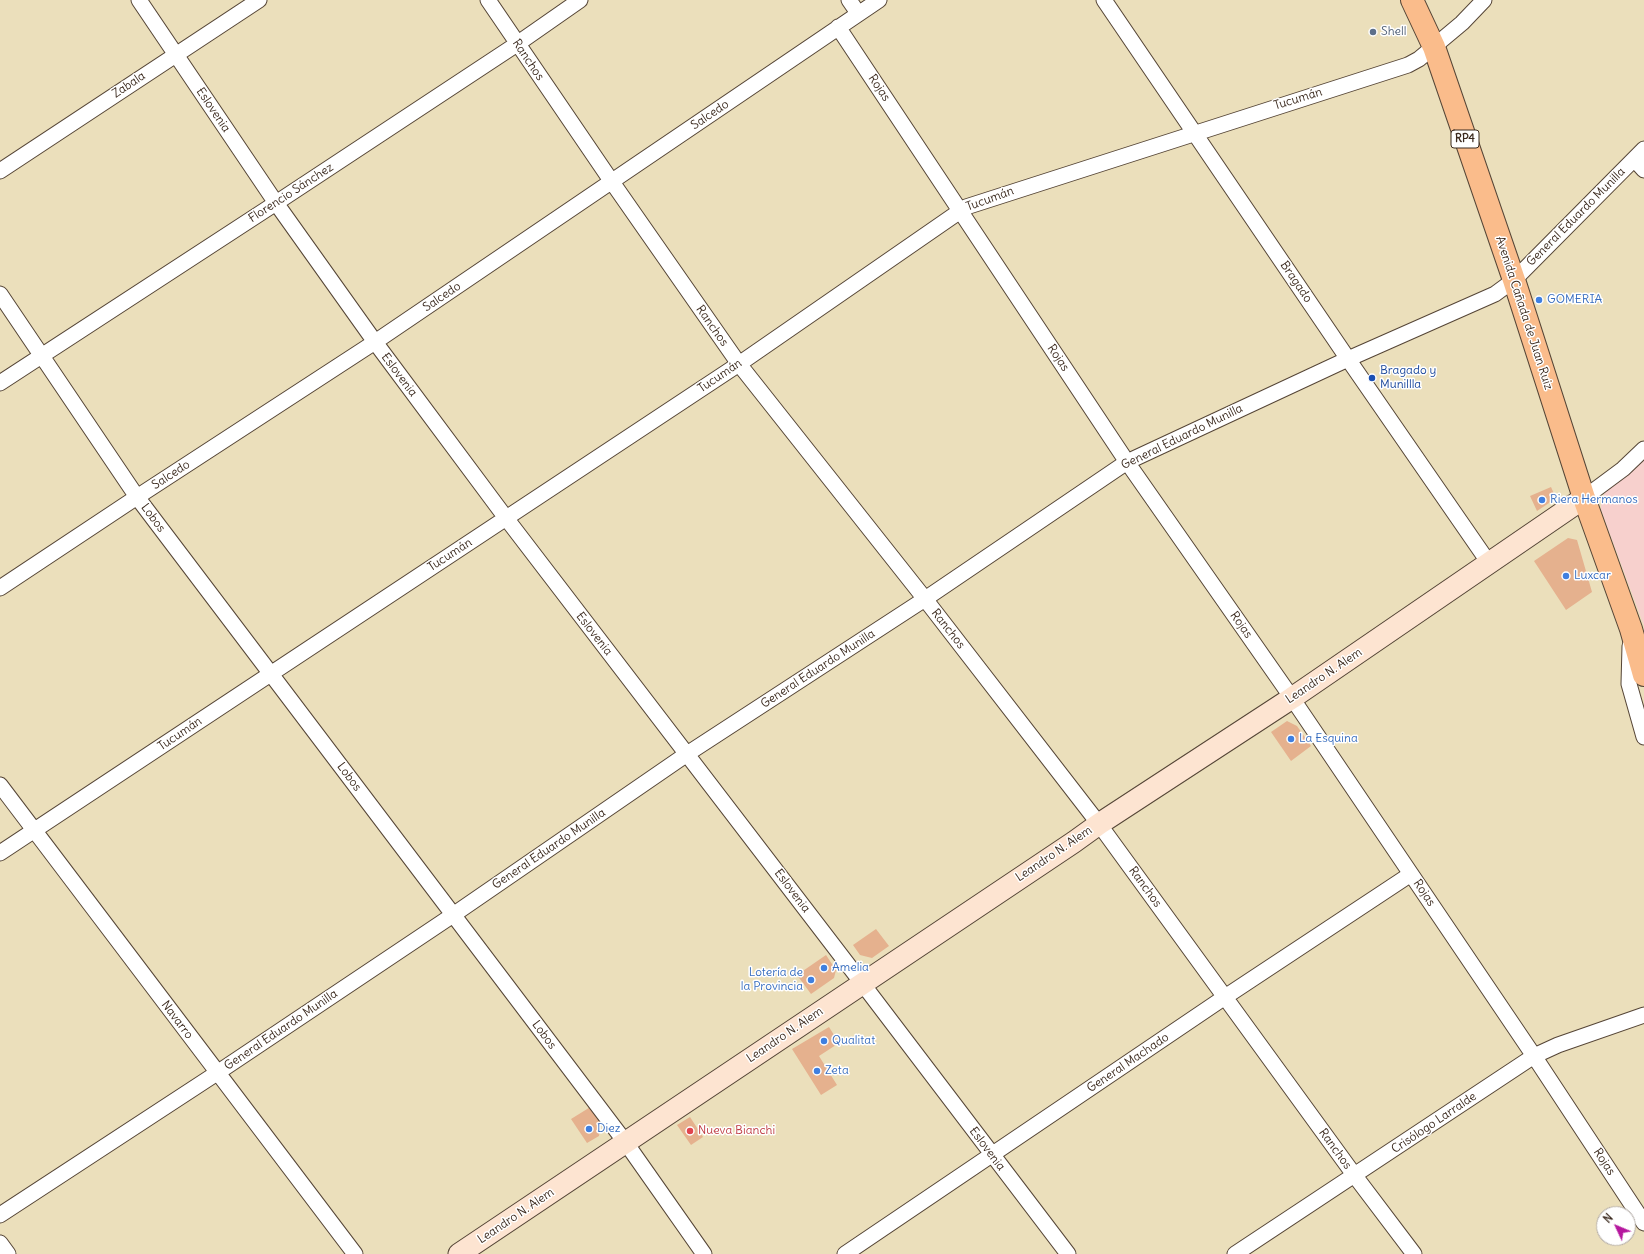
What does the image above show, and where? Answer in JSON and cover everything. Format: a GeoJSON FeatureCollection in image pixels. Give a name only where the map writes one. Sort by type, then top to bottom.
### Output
{"type":"FeatureCollection","features":[{"type":"Feature","properties":{"kind":"main road","name":"Avenida Cañada de Juan Ruiz"},"geometry":{"type":"LineString","coordinates":[[1412,0],[1434,47],[1514,280],[1584,498],[1644,666]]}},
{"type":"Feature","properties":{"kind":"street","name":"Eslovenia"},"geometry":{"type":"LineString","coordinates":[[139,0],[276,203],[375,342],[506,518],[1068,1254]]}},
{"type":"Feature","properties":{"kind":"street","name":"Zabala"},"geometry":{"type":"LineString","coordinates":[[0,171],[259,0]]}},
{"type":"Feature","properties":{"kind":"street","name":"Ranchos"},"geometry":{"type":"LineString","coordinates":[[488,0],[612,182],[739,364],[925,599],[1099,824],[1355,1176],[1414,1254]]}},
{"type":"Feature","properties":{"kind":"street","name":"Florencio Sánchez"},"geometry":{"type":"LineString","coordinates":[[0,383],[517,44],[580,0]]}},
{"type":"Feature","properties":{"kind":"street"},"geometry":{"type":"LineString","coordinates":[[849,0],[858,13]]}},
{"type":"Feature","properties":{"kind":"street","name":"Salcedo"},"geometry":{"type":"LineString","coordinates":[[0,588],[375,342],[879,0]]}},
{"type":"Feature","properties":{"kind":"street","name":"Bragado"},"geometry":{"type":"LineString","coordinates":[[1104,0],[1348,359],[1489,563]]}},
{"type":"Feature","properties":{"kind":"street","name":"Tucumán"},"geometry":{"type":"LineString","coordinates":[[0,853],[739,364],[960,210],[979,202],[1194,132],[1408,65],[1419,59],[1434,47],[1462,23],[1484,0]]}},
{"type":"Feature","properties":{"kind":"street","name":"Rojas"},"geometry":{"type":"LineString","coordinates":[[838,27],[1127,462],[1292,698],[1412,874],[1644,1223]]}},
{"type":"Feature","properties":{"kind":"street","name":"General Eduardo Munilla"},"geometry":{"type":"LineString","coordinates":[[0,1215],[217,1073],[453,915],[687,754],[925,599],[1127,462],[1348,359],[1494,294],[1514,280],[1641,160]]}},
{"type":"Feature","properties":{"kind":"street","name":"Lobos"},"geometry":{"type":"LineString","coordinates":[[0,294],[137,497],[626,1143],[704,1254]]}},
{"type":"Feature","properties":{"kind":"street","name":"Leandro N. Alem"},"geometry":{"type":"LineString","coordinates":[[459,1254],[1099,824],[1292,698],[1584,498],[1623,470],[1644,449]]}},
{"type":"Feature","properties":{"kind":"street","name":"Avenida Cañada de Juan Ruiz"},"geometry":{"type":"LineString","coordinates":[[1631,629],[1629,684],[1644,737]]}},
{"type":"Feature","properties":{"kind":"street","name":"Navarro"},"geometry":{"type":"LineString","coordinates":[[0,786],[355,1254]]}},
{"type":"Feature","properties":{"kind":"street","name":"General Machado"},"geometry":{"type":"LineString","coordinates":[[845,1254],[1225,997],[1412,874]]}},
{"type":"Feature","properties":{"kind":"street","name":"Crisólogo Larralde"},"geometry":{"type":"LineString","coordinates":[[1235,1254],[1355,1176],[1534,1056],[1558,1045],[1644,1015]]}},
{"type":"Feature","properties":{"kind":"street"},"geometry":{"type":"LineString","coordinates":[[0,1243],[8,1254]]}},
{"type":"Feature","properties":{"kind":"shaded area"},"geometry":{"type":"Polygon","coordinates":[[[1644,459],[1644,626],[1601,510],[1601,503],[1608,488],[1644,459]]]}},
{"type":"Feature","properties":{"kind":"building","name":"Riera Hermanos"},"geometry":{"type":"Polygon","coordinates":[[[1551,487],[1555,496],[1549,503],[1537,511],[1530,496],[1551,487]]]}},
{"type":"Feature","properties":{"kind":"building","name":"Luxcar"},"geometry":{"type":"Polygon","coordinates":[[[1568,538],[1577,540],[1592,592],[1566,610],[1534,561],[1568,538]]]}},
{"type":"Feature","properties":{"kind":"building","name":"La Esquina"},"geometry":{"type":"Polygon","coordinates":[[[1287,721],[1297,726],[1311,746],[1291,761],[1271,732],[1287,721]]]}},
{"type":"Feature","properties":{"kind":"building"},"geometry":{"type":"Polygon","coordinates":[[[876,929],[889,946],[872,958],[860,955],[853,945],[876,929]]]}},
{"type":"Feature","properties":{"kind":"building"},"geometry":{"type":"Polygon","coordinates":[[[826,955],[836,970],[834,978],[811,994],[797,975],[826,955]]]}},
{"type":"Feature","properties":{"kind":"building","name":"Zeta"},"geometry":{"type":"Polygon","coordinates":[[[829,1027],[839,1043],[819,1056],[837,1085],[821,1095],[792,1049],[829,1027]]]}},
{"type":"Feature","properties":{"kind":"building","name":"Diez"},"geometry":{"type":"Polygon","coordinates":[[[592,1106],[601,1121],[599,1136],[587,1143],[571,1119],[592,1106]]]}},
{"type":"Feature","properties":{"kind":"building","name":"Nueva Bianchi"},"geometry":{"type":"Polygon","coordinates":[[[690,1117],[703,1137],[691,1145],[677,1125],[690,1117]]]}},
{"type":"Feature","properties":{"kind":"place","name":"Shell"},"geometry":{"type":"Point","coordinates":[1373,32]}},
{"type":"Feature","properties":{"kind":"place","name":"GOMERIA"},"geometry":{"type":"Point","coordinates":[1539,300]}},
{"type":"Feature","properties":{"kind":"place","name":"Bragado y Munillla"},"geometry":{"type":"Point","coordinates":[1372,378]}},
{"type":"Feature","properties":{"kind":"place","name":"Riera Hermanos"},"geometry":{"type":"Point","coordinates":[1542,500]}},
{"type":"Feature","properties":{"kind":"place","name":"Luxcar"},"geometry":{"type":"Point","coordinates":[1566,576]}},
{"type":"Feature","properties":{"kind":"place","name":"La Esquina"},"geometry":{"type":"Point","coordinates":[1291,739]}},
{"type":"Feature","properties":{"kind":"place","name":"Amelia"},"geometry":{"type":"Point","coordinates":[824,968]}},
{"type":"Feature","properties":{"kind":"place","name":"Lotería de la Provincia"},"geometry":{"type":"Point","coordinates":[811,980]}},
{"type":"Feature","properties":{"kind":"place","name":"Qualitat"},"geometry":{"type":"Point","coordinates":[824,1041]}},
{"type":"Feature","properties":{"kind":"place","name":"Zeta"},"geometry":{"type":"Point","coordinates":[817,1071]}},
{"type":"Feature","properties":{"kind":"place","name":"Diez"},"geometry":{"type":"Point","coordinates":[589,1129]}},
{"type":"Feature","properties":{"kind":"place","name":"Nueva Bianchi"},"geometry":{"type":"Point","coordinates":[690,1131]}}]}
